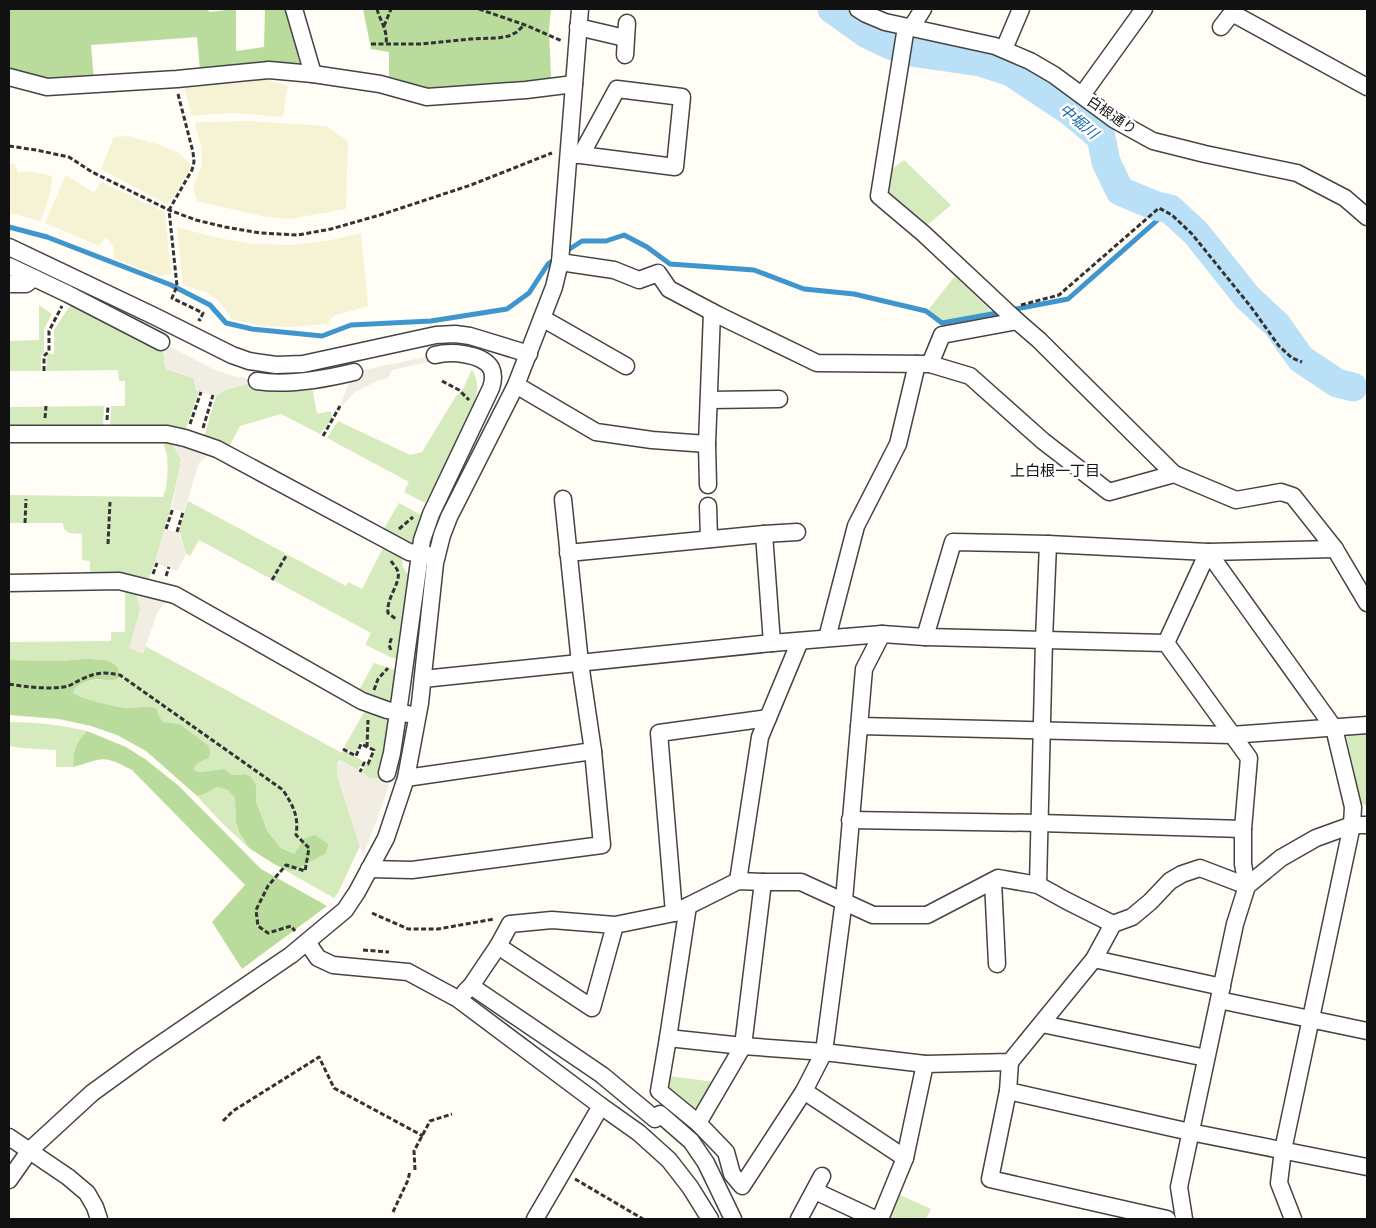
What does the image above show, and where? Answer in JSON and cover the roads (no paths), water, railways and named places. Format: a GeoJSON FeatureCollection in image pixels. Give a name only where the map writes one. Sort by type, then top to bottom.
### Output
{"type":"FeatureCollection","features":[{"type":"Feature","properties":{"kind":"street"},"geometry":{"type":"LineString","coordinates":[[294,9],[313,74]]}},
{"type":"Feature","properties":{"kind":"street"},"geometry":{"type":"LineString","coordinates":[[9,1180],[30,1150],[92,1093],[291,955],[302,938],[345,910],[357,892],[386,838],[406,778],[418,716],[436,556],[442,535],[449,517],[516,385],[554,287],[560,262],[573,152],[574,84],[580,9]]}},
{"type":"Feature","properties":{"kind":"street","name":"白根通り"},"geometry":{"type":"LineString","coordinates":[[858,9],[885,22],[1004,49],[1054,75],[1115,120],[1153,141],[1198,153],[1297,173],[1345,198],[1367,217]]}},
{"type":"Feature","properties":{"kind":"street"},"geometry":{"type":"LineString","coordinates":[[923,9],[909,28],[879,196],[924,234],[1039,340],[1174,474],[1236,500],[1282,492],[1293,496],[1365,591]]}},
{"type":"Feature","properties":{"kind":"street"},"geometry":{"type":"LineString","coordinates":[[1004,49],[1021,9]]}},
{"type":"Feature","properties":{"kind":"street"},"geometry":{"type":"LineString","coordinates":[[1082,96],[1144,9]]}},
{"type":"Feature","properties":{"kind":"street"},"geometry":{"type":"LineString","coordinates":[[1221,27],[1232,11],[1367,87]]}},
{"type":"Feature","properties":{"kind":"street"},"geometry":{"type":"LineString","coordinates":[[578,28],[626,39]]}},
{"type":"Feature","properties":{"kind":"street"},"geometry":{"type":"LineString","coordinates":[[9,77],[47,87],[177,79],[269,70],[313,74],[380,84],[427,96],[526,90],[574,84]]}},
{"type":"Feature","properties":{"kind":"street"},"geometry":{"type":"LineString","coordinates":[[617,89],[682,97],[674,167],[573,152],[617,89]]}},
{"type":"Feature","properties":{"kind":"street"},"geometry":{"type":"LineString","coordinates":[[9,247],[248,361],[276,365],[303,364],[436,335],[455,334],[470,336],[529,354]]}},
{"type":"Feature","properties":{"kind":"street"},"geometry":{"type":"LineString","coordinates":[[560,262],[614,270],[639,280],[658,272],[669,289],[817,363],[924,364],[970,376],[1042,440],[1109,492],[1174,474]]}},
{"type":"Feature","properties":{"kind":"street"},"geometry":{"type":"LineString","coordinates":[[9,266],[161,342]]}},
{"type":"Feature","properties":{"kind":"street"},"geometry":{"type":"LineString","coordinates":[[9,284],[26,284],[34,278]]}},
{"type":"Feature","properties":{"kind":"street"},"geometry":{"type":"LineString","coordinates":[[708,485],[707,444],[712,312]]}},
{"type":"Feature","properties":{"kind":"street"},"geometry":{"type":"LineString","coordinates":[[542,318],[626,366]]}},
{"type":"Feature","properties":{"kind":"street"},"geometry":{"type":"LineString","coordinates":[[827,638],[856,526],[898,444],[924,364],[942,335],[1018,321]]}},
{"type":"Feature","properties":{"kind":"street"},"geometry":{"type":"LineString","coordinates":[[387,773],[392,753],[422,540],[430,514],[491,388],[493,379],[491,369],[484,360],[466,354],[435,354]]}},
{"type":"Feature","properties":{"kind":"street"},"geometry":{"type":"LineString","coordinates":[[257,381],[283,383],[329,378],[354,372]]}},
{"type":"Feature","properties":{"kind":"street"},"geometry":{"type":"LineString","coordinates":[[516,385],[596,432],[652,440],[707,444]]}},
{"type":"Feature","properties":{"kind":"street"},"geometry":{"type":"LineString","coordinates":[[709,400],[779,399]]}},
{"type":"Feature","properties":{"kind":"street"},"geometry":{"type":"LineString","coordinates":[[9,434],[167,434],[183,437],[217,449],[409,552],[436,556]]}},
{"type":"Feature","properties":{"kind":"street"},"geometry":{"type":"LineString","coordinates":[[369,869],[412,870],[602,845],[593,751],[580,662],[563,499]]}},
{"type":"Feature","properties":{"kind":"street"},"geometry":{"type":"LineString","coordinates":[[708,506],[709,539]]}},
{"type":"Feature","properties":{"kind":"street"},"geometry":{"type":"LineString","coordinates":[[568,553],[797,532]]}},
{"type":"Feature","properties":{"kind":"street"},"geometry":{"type":"LineString","coordinates":[[764,534],[772,643]]}},
{"type":"Feature","properties":{"kind":"street"},"geometry":{"type":"LineString","coordinates":[[925,637],[954,542],[1048,544],[1208,552],[1335,549]]}},
{"type":"Feature","properties":{"kind":"street"},"geometry":{"type":"LineString","coordinates":[[1038,884],[1048,544]]}},
{"type":"Feature","properties":{"kind":"street"},"geometry":{"type":"LineString","coordinates":[[1166,643],[1208,552]]}},
{"type":"Feature","properties":{"kind":"street"},"geometry":{"type":"LineString","coordinates":[[1208,552],[1334,728],[1353,807],[1360,825],[1311,1020],[1283,1150],[1279,1183],[1293,1219]]}},
{"type":"Feature","properties":{"kind":"street"},"geometry":{"type":"LineString","coordinates":[[9,583],[119,581],[175,595],[362,701],[388,710],[418,716]]}},
{"type":"Feature","properties":{"kind":"street"},"geometry":{"type":"LineString","coordinates":[[768,718],[659,734],[681,909],[668,1038],[659,1091],[698,1123],[726,1152],[732,1174],[742,1186],[804,1091],[824,1052],[844,900],[864,669],[882,634]]}},
{"type":"Feature","properties":{"kind":"street"},"geometry":{"type":"LineString","coordinates":[[423,680],[580,662],[882,634],[925,637],[1166,643]]}},
{"type":"Feature","properties":{"kind":"street"},"geometry":{"type":"LineString","coordinates":[[738,880],[760,737],[800,641]]}},
{"type":"Feature","properties":{"kind":"street"},"geometry":{"type":"LineString","coordinates":[[1166,643],[1249,758],[1243,829],[1243,864],[1247,886],[1235,924],[1179,1187],[1184,1219]]}},
{"type":"Feature","properties":{"kind":"street"},"geometry":{"type":"LineString","coordinates":[[858,726],[1231,735],[1367,725]]}},
{"type":"Feature","properties":{"kind":"street"},"geometry":{"type":"LineString","coordinates":[[406,778],[593,751]]}},
{"type":"Feature","properties":{"kind":"street"},"geometry":{"type":"LineString","coordinates":[[850,820],[1243,829]]}},
{"type":"Feature","properties":{"kind":"street"},"geometry":{"type":"LineString","coordinates":[[1247,886],[1282,858],[1316,838],[1360,825]]}},
{"type":"Feature","properties":{"kind":"street"},"geometry":{"type":"LineString","coordinates":[[1167,1219],[990,1179],[1008,1092],[1010,1062],[1094,959],[1113,924],[1132,917],[1170,881],[1182,874],[1200,868],[1247,886]]}},
{"type":"Feature","properties":{"kind":"street"},"geometry":{"type":"LineString","coordinates":[[458,999],[471,986],[498,946],[510,924],[552,920],[615,925],[681,909],[738,880],[801,882],[844,900],[873,915],[927,915],[998,878],[1038,884],[1113,924]]}},
{"type":"Feature","properties":{"kind":"street"},"geometry":{"type":"LineString","coordinates":[[993,881],[998,964]]}},
{"type":"Feature","properties":{"kind":"street"},"geometry":{"type":"LineString","coordinates":[[698,1123],[743,1046],[763,882]]}},
{"type":"Feature","properties":{"kind":"street"},"geometry":{"type":"LineString","coordinates":[[498,946],[592,1008],[615,925]]}},
{"type":"Feature","properties":{"kind":"street"},"geometry":{"type":"LineString","coordinates":[[302,938],[318,958],[333,965],[408,972],[458,999],[639,1133],[669,1160],[690,1187],[710,1219]]}},
{"type":"Feature","properties":{"kind":"street"},"geometry":{"type":"LineString","coordinates":[[1094,959],[1311,1020],[1367,1031]]}},
{"type":"Feature","properties":{"kind":"street"},"geometry":{"type":"LineString","coordinates":[[471,986],[602,1075],[691,1141],[706,1163],[734,1219]]}},
{"type":"Feature","properties":{"kind":"street"},"geometry":{"type":"LineString","coordinates":[[1042,1024],[1206,1058]]}},
{"type":"Feature","properties":{"kind":"street"},"geometry":{"type":"LineString","coordinates":[[668,1038],[824,1052],[925,1064],[1010,1062]]}},
{"type":"Feature","properties":{"kind":"street"},"geometry":{"type":"LineString","coordinates":[[880,1219],[905,1158],[925,1064]]}},
{"type":"Feature","properties":{"kind":"street"},"geometry":{"type":"LineString","coordinates":[[804,1091],[905,1158]]}},
{"type":"Feature","properties":{"kind":"street"},"geometry":{"type":"LineString","coordinates":[[1008,1092],[1190,1132],[1367,1167]]}},
{"type":"Feature","properties":{"kind":"street"},"geometry":{"type":"LineString","coordinates":[[629,1126],[672,1101]]}},
{"type":"Feature","properties":{"kind":"street"},"geometry":{"type":"LineString","coordinates":[[535,1219],[601,1106]]}},
{"type":"Feature","properties":{"kind":"street"},"geometry":{"type":"LineString","coordinates":[[9,1137],[68,1177],[86,1193],[95,1207],[98,1219]]}},
{"type":"Feature","properties":{"kind":"street"},"geometry":{"type":"LineString","coordinates":[[800,1219],[822,1176]]}},
{"type":"Feature","properties":{"kind":"street"},"geometry":{"type":"LineString","coordinates":[[815,1191],[875,1219]]}},
{"type":"Feature","properties":{"kind":"waterway","name":"中堀川"},"geometry":{"type":"LineString","coordinates":[[832,9],[867,34],[890,45],[911,52],[980,62],[1011,72],[1071,112],[1101,137],[1106,162],[1120,191],[1156,206],[1170,209],[1196,233],[1247,297],[1277,325],[1301,359],[1337,383],[1353,387]]}},
{"type":"Feature","properties":{"kind":"waterway"},"geometry":{"type":"LineString","coordinates":[[1011,310],[1068,299],[1170,209]]}},
{"type":"Feature","properties":{"kind":"waterway"},"geometry":{"type":"LineString","coordinates":[[9,227],[47,237],[171,285],[210,305],[226,323],[252,329],[322,336],[351,325],[431,321],[507,309],[529,293],[548,264],[558,257]]}},
{"type":"Feature","properties":{"kind":"waterway"},"geometry":{"type":"LineString","coordinates":[[565,252],[582,241],[606,241],[624,235],[647,247],[670,264],[754,270],[804,289],[854,294],[926,311],[942,323],[1003,312]]}},
{"type":"Feature","properties":{"kind":"district","name":"上白根一丁目"},"geometry":{"type":"Point","coordinates":[1055,470]}}]}
